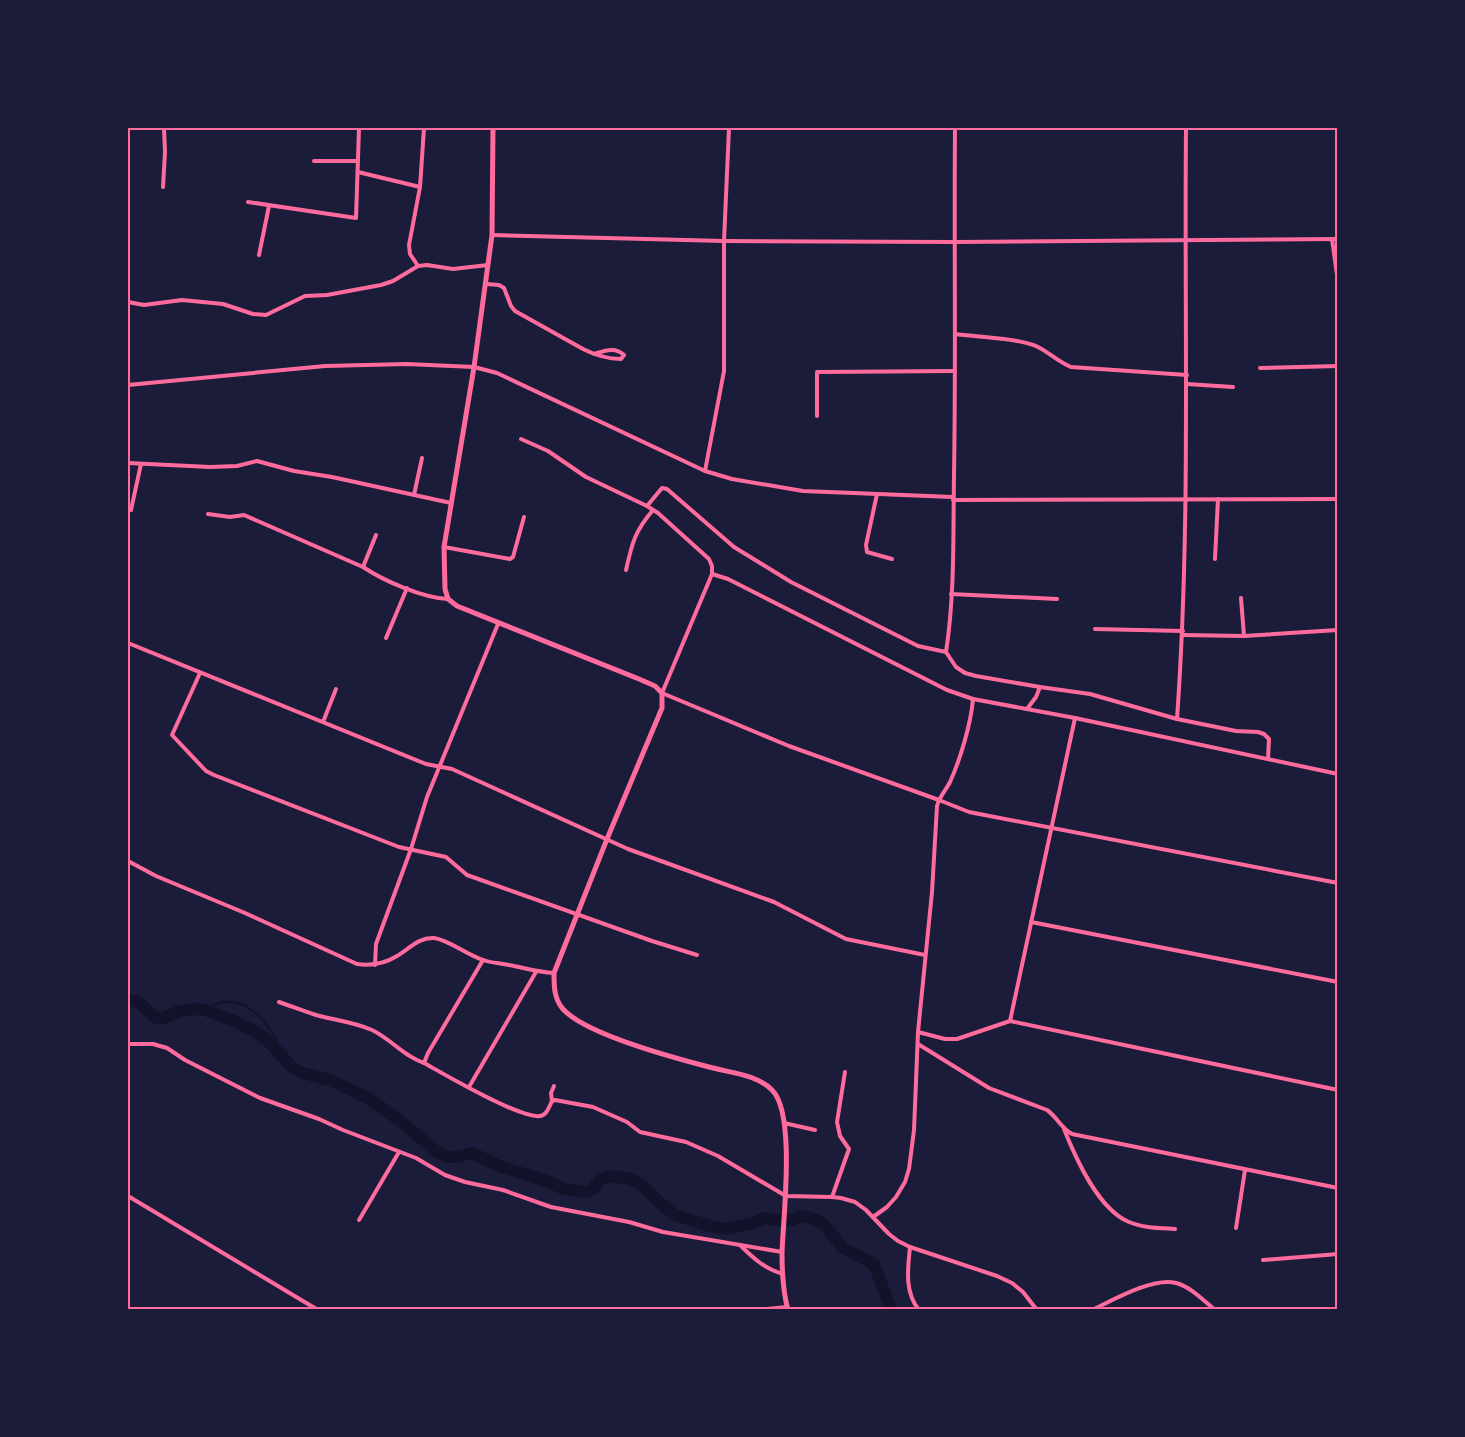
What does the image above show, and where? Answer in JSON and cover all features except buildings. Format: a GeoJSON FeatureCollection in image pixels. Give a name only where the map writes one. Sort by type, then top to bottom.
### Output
{"type":"FeatureCollection","features":[{"type":"Feature","properties":{"kind":"main road"},"geometry":{"type":"LineString","coordinates":[[493,128],[492,236],[474,367],[444,546],[445,589],[448,599],[457,606],[656,686],[662,693],[662,708],[606,839],[554,973],[556,996],[562,1007],[571,1017],[620,1039],[661,1053],[755,1078],[774,1091],[780,1101],[784,1123],[786,1196],[782,1252],[787,1308]]}},
{"type":"Feature","properties":{"kind":"street"},"geometry":{"type":"LineString","coordinates":[[163,187],[164,128]]}},
{"type":"Feature","properties":{"kind":"street"},"geometry":{"type":"LineString","coordinates":[[248,202],[356,218],[359,128]]}},
{"type":"Feature","properties":{"kind":"street"},"geometry":{"type":"LineString","coordinates":[[418,266],[410,254],[409,245],[420,187],[424,128]]}},
{"type":"Feature","properties":{"kind":"street"},"geometry":{"type":"LineString","coordinates":[[705,471],[724,370],[724,241],[729,128]]}},
{"type":"Feature","properties":{"kind":"street"},"geometry":{"type":"LineString","coordinates":[[955,128],[955,371],[952,594],[946,652],[956,667],[976,676],[1110,699],[1176,719],[1264,734],[1269,739],[1268,759]]}},
{"type":"Feature","properties":{"kind":"street"},"geometry":{"type":"LineString","coordinates":[[1176,719],[1183,633],[1186,499],[1186,128]]}},
{"type":"Feature","properties":{"kind":"street"},"geometry":{"type":"LineString","coordinates":[[314,161],[358,161]]}},
{"type":"Feature","properties":{"kind":"street"},"geometry":{"type":"LineString","coordinates":[[358,172],[420,187]]}},
{"type":"Feature","properties":{"kind":"street"},"geometry":{"type":"LineString","coordinates":[[259,255],[269,206]]}},
{"type":"Feature","properties":{"kind":"street"},"geometry":{"type":"LineString","coordinates":[[492,236],[724,241],[954,242],[1335,239],[1338,282]]}},
{"type":"Feature","properties":{"kind":"street"},"geometry":{"type":"LineString","coordinates":[[128,302],[144,305],[182,300],[207,302],[228,305],[254,314],[266,314],[305,296],[327,295],[381,285],[393,281],[418,266],[426,265],[453,269],[488,265]]}},
{"type":"Feature","properties":{"kind":"street"},"geometry":{"type":"LineString","coordinates":[[486,284],[499,285],[504,288],[515,311],[594,354],[610,359],[621,359],[624,354],[620,351],[611,350],[594,354]]}},
{"type":"Feature","properties":{"kind":"street"},"geometry":{"type":"LineString","coordinates":[[955,334],[1026,343],[1039,348],[1061,364],[1072,367],[1187,375]]}},
{"type":"Feature","properties":{"kind":"street"},"geometry":{"type":"LineString","coordinates":[[128,386],[325,366],[407,364],[474,367],[497,373],[705,471],[732,479],[794,490],[953,498],[1338,499]]}},
{"type":"Feature","properties":{"kind":"street"},"geometry":{"type":"LineString","coordinates":[[1260,368],[1338,366]]}},
{"type":"Feature","properties":{"kind":"street"},"geometry":{"type":"LineString","coordinates":[[816,416],[817,372],[955,371]]}},
{"type":"Feature","properties":{"kind":"street"},"geometry":{"type":"LineString","coordinates":[[1187,384],[1233,387]]}},
{"type":"Feature","properties":{"kind":"street"},"geometry":{"type":"LineString","coordinates":[[521,439],[548,451],[586,477],[648,506],[708,559],[712,566],[712,574],[662,693],[789,746],[969,812],[1338,883]]}},
{"type":"Feature","properties":{"kind":"street"},"geometry":{"type":"LineString","coordinates":[[414,495],[422,458]]}},
{"type":"Feature","properties":{"kind":"street"},"geometry":{"type":"LineString","coordinates":[[128,463],[210,467],[236,466],[257,461],[294,471],[332,477],[451,503]]}},
{"type":"Feature","properties":{"kind":"street"},"geometry":{"type":"LineString","coordinates":[[131,510],[141,464]]}},
{"type":"Feature","properties":{"kind":"street"},"geometry":{"type":"LineString","coordinates":[[648,506],[662,488],[667,489],[734,547],[791,582],[918,646],[946,652]]}},
{"type":"Feature","properties":{"kind":"street"},"geometry":{"type":"LineString","coordinates":[[878,494],[866,545],[867,552],[892,559]]}},
{"type":"Feature","properties":{"kind":"street"},"geometry":{"type":"LineString","coordinates":[[1215,559],[1218,499]]}},
{"type":"Feature","properties":{"kind":"street"},"geometry":{"type":"LineString","coordinates":[[626,570],[636,533],[653,510]]}},
{"type":"Feature","properties":{"kind":"street"},"geometry":{"type":"LineString","coordinates":[[208,514],[230,517],[244,515],[363,568],[378,577],[436,598],[448,599]]}},
{"type":"Feature","properties":{"kind":"street"},"geometry":{"type":"LineString","coordinates":[[444,546],[510,559],[513,557],[524,517]]}},
{"type":"Feature","properties":{"kind":"street"},"geometry":{"type":"LineString","coordinates":[[363,568],[376,536]]}},
{"type":"Feature","properties":{"kind":"street"},"geometry":{"type":"LineString","coordinates":[[712,574],[728,579],[948,690],[973,699],[1075,718],[1338,774]]}},
{"type":"Feature","properties":{"kind":"street"},"geometry":{"type":"LineString","coordinates":[[386,638],[408,588]]}},
{"type":"Feature","properties":{"kind":"street"},"geometry":{"type":"LineString","coordinates":[[952,594],[1057,599]]}},
{"type":"Feature","properties":{"kind":"street"},"geometry":{"type":"LineString","coordinates":[[1241,598],[1244,636]]}},
{"type":"Feature","properties":{"kind":"street"},"geometry":{"type":"LineString","coordinates":[[375,965],[376,944],[411,849],[427,797],[498,624]]}},
{"type":"Feature","properties":{"kind":"street"},"geometry":{"type":"LineString","coordinates":[[1095,629],[1244,636],[1338,630]]}},
{"type":"Feature","properties":{"kind":"street"},"geometry":{"type":"LineString","coordinates":[[128,643],[426,764],[452,770],[606,839],[774,902],[846,939],[925,955]]}},
{"type":"Feature","properties":{"kind":"street"},"geometry":{"type":"LineString","coordinates":[[200,673],[172,734],[206,771],[390,843],[446,857],[467,875],[697,955]]}},
{"type":"Feature","properties":{"kind":"street"},"geometry":{"type":"LineString","coordinates":[[1027,709],[1040,688]]}},
{"type":"Feature","properties":{"kind":"street"},"geometry":{"type":"LineString","coordinates":[[323,722],[336,689]]}},
{"type":"Feature","properties":{"kind":"street"},"geometry":{"type":"LineString","coordinates":[[872,1217],[887,1207],[896,1197],[905,1182],[909,1169],[914,1130],[918,1032],[932,892],[937,806],[938,800],[950,783],[965,738],[972,712],[973,699]]}},
{"type":"Feature","properties":{"kind":"street"},"geometry":{"type":"LineString","coordinates":[[1010,1021],[1075,718]]}},
{"type":"Feature","properties":{"kind":"street"},"geometry":{"type":"LineString","coordinates":[[128,861],[156,876],[245,913],[357,964],[375,965],[397,956],[418,941],[436,938],[483,960],[509,964],[536,972],[554,973]]}},
{"type":"Feature","properties":{"kind":"street"},"geometry":{"type":"LineString","coordinates":[[1031,922],[1338,982]]}},
{"type":"Feature","properties":{"kind":"street"},"geometry":{"type":"LineString","coordinates":[[424,1063],[483,960]]}},
{"type":"Feature","properties":{"kind":"street"},"geometry":{"type":"LineString","coordinates":[[469,1086],[536,972]]}},
{"type":"Feature","properties":{"kind":"street"},"geometry":{"type":"LineString","coordinates":[[279,1002],[314,1014],[373,1030],[414,1060],[424,1063],[512,1109],[531,1115],[540,1116],[546,1113],[552,1101],[551,1093],[554,1086]]}},
{"type":"Feature","properties":{"kind":"street"},"geometry":{"type":"LineString","coordinates":[[918,1032],[945,1039],[957,1039],[1010,1021],[1338,1090]]}},
{"type":"Feature","properties":{"kind":"street"},"geometry":{"type":"LineString","coordinates":[[128,1044],[153,1044],[168,1048],[185,1060],[260,1098],[286,1109],[319,1119],[416,1158],[445,1175],[465,1182],[503,1190],[551,1207],[629,1222],[663,1232],[782,1252]]}},
{"type":"Feature","properties":{"kind":"street"},"geometry":{"type":"LineString","coordinates":[[918,1044],[989,1088],[1053,1114],[1064,1129],[1075,1155],[1104,1204],[1111,1211],[1123,1219],[1139,1225],[1175,1229]]}},
{"type":"Feature","properties":{"kind":"street"},"geometry":{"type":"LineString","coordinates":[[832,1197],[849,1148],[840,1136],[838,1122],[845,1072]]}},
{"type":"Feature","properties":{"kind":"street"},"geometry":{"type":"LineString","coordinates":[[552,1101],[561,1100],[593,1107],[627,1122],[640,1132],[686,1142],[718,1156],[786,1196],[832,1197],[855,1202],[898,1241],[1012,1283],[1023,1292],[1037,1310]]}},
{"type":"Feature","properties":{"kind":"street"},"geometry":{"type":"LineString","coordinates":[[784,1123],[815,1130]]}},
{"type":"Feature","properties":{"kind":"street"},"geometry":{"type":"LineString","coordinates":[[1064,1129],[1072,1134],[1338,1188]]}},
{"type":"Feature","properties":{"kind":"street"},"geometry":{"type":"LineString","coordinates":[[359,1220],[399,1152]]}},
{"type":"Feature","properties":{"kind":"street"},"geometry":{"type":"LineString","coordinates":[[1236,1228],[1245,1170]]}},
{"type":"Feature","properties":{"kind":"street"},"geometry":{"type":"LineString","coordinates":[[128,1196],[318,1310]]}},
{"type":"Feature","properties":{"kind":"street"},"geometry":{"type":"LineString","coordinates":[[739,1245],[761,1264],[772,1271],[783,1274]]}},
{"type":"Feature","properties":{"kind":"street"},"geometry":{"type":"LineString","coordinates":[[910,1247],[908,1270],[910,1290],[919,1310]]}},
{"type":"Feature","properties":{"kind":"street"},"geometry":{"type":"LineString","coordinates":[[1263,1260],[1338,1254]]}},
{"type":"Feature","properties":{"kind":"street"},"geometry":{"type":"LineString","coordinates":[[1092,1310],[1152,1284],[1165,1282],[1175,1283],[1186,1288],[1215,1310]]}},
{"type":"Feature","properties":{"kind":"street"},"geometry":{"type":"LineString","coordinates":[[757,1310],[787,1308]]}},
{"type":"Feature","properties":{"kind":"street"},"geometry":{"type":"LineString","coordinates":[[1324,1310],[1338,1308]]}},
{"type":"Feature","properties":{"kind":"waterway"},"geometry":{"type":"LineString","coordinates":[[128,1000],[139,1003],[152,1015],[161,1019],[180,1011],[194,1009],[205,1010],[234,1021],[256,1032],[268,1041],[293,1068],[303,1073],[330,1080],[366,1097],[398,1119],[437,1152],[447,1157],[457,1157],[472,1153],[499,1166],[549,1182],[564,1189],[587,1192],[593,1189],[601,1179],[610,1176],[631,1179],[640,1184],[675,1215],[710,1226],[727,1229],[765,1218],[793,1220],[801,1216],[817,1220],[825,1226],[843,1248],[874,1264],[891,1310]]}},
{"type":"Feature","properties":{"kind":"waterway"},"geometry":{"type":"LineString","coordinates":[[205,1010],[222,1002],[238,1003],[246,1006],[271,1031],[276,1040],[278,1052]]}}]}
